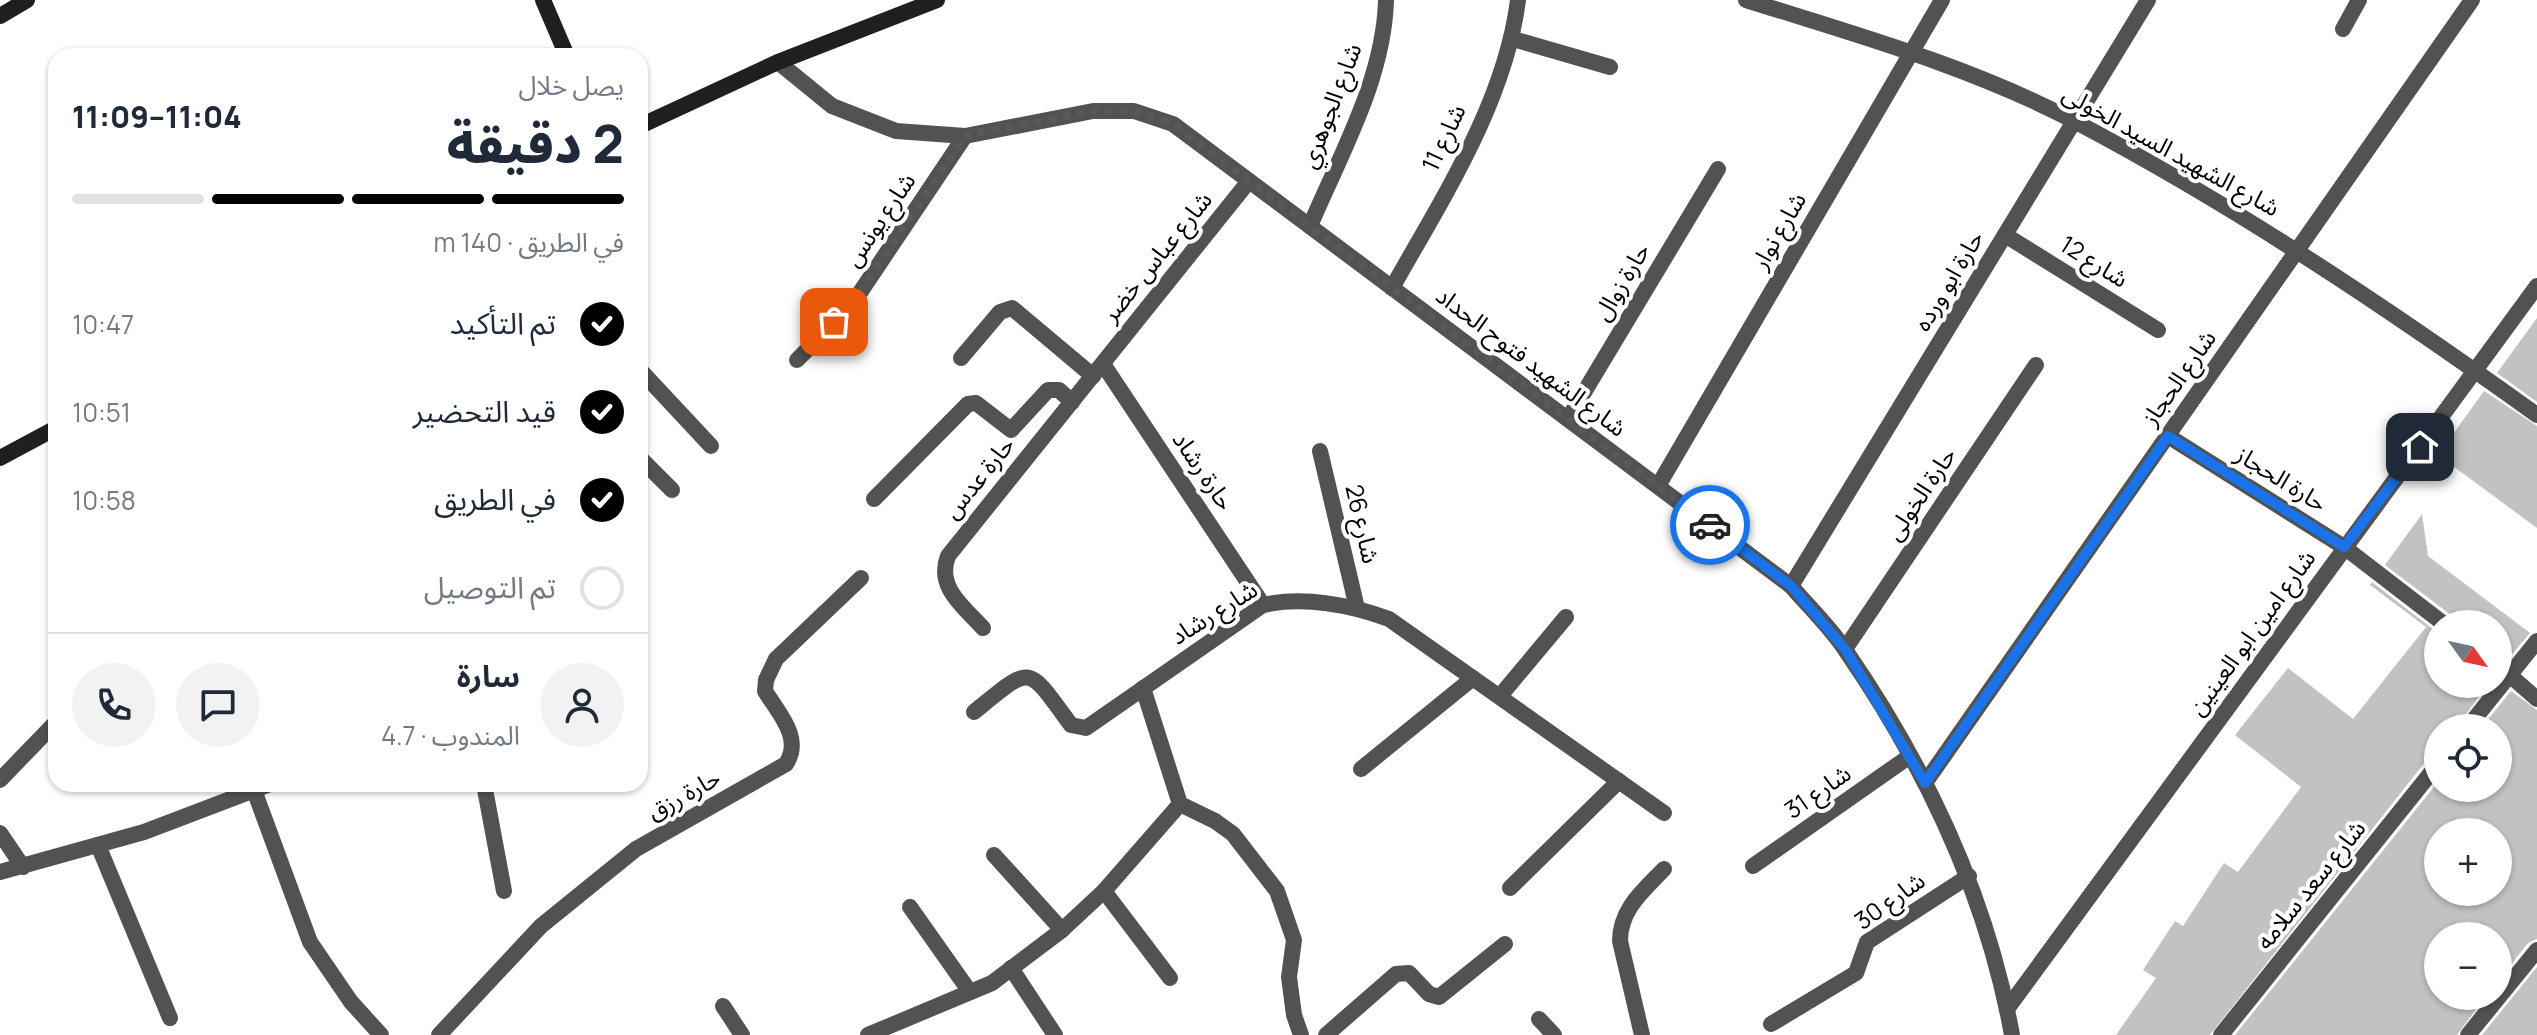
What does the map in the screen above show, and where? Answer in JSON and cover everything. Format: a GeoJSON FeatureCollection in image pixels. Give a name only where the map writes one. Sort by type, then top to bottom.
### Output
{"type":"FeatureCollection","features":[{"type":"Feature","properties":{"kind":"main road"},"geometry":{"type":"LineString","coordinates":[[0,16],[27,0]]}},
{"type":"Feature","properties":{"kind":"main road"},"geometry":{"type":"LineString","coordinates":[[543,0],[564,48]]}},
{"type":"Feature","properties":{"kind":"main road"},"geometry":{"type":"LineString","coordinates":[[648,122],[778,62],[937,0]]}},
{"type":"Feature","properties":{"kind":"main road"},"geometry":{"type":"LineString","coordinates":[[1,454],[48,432]]}},
{"type":"Feature","properties":{"kind":"street","name":"شارع الجوهري"},"geometry":{"type":"LineString","coordinates":[[1310,226],[1371,84],[1386,22],[1386,0]]}},
{"type":"Feature","properties":{"kind":"street","name":"شارع 11"},"geometry":{"type":"LineString","coordinates":[[1392,288],[1479,125],[1513,39],[1518,0]]}},
{"type":"Feature","properties":{"kind":"street","name":"شارع الشهيد السيد الخولى"},"geometry":{"type":"LineString","coordinates":[[1746,0],[1912,52],[2074,121],[2298,250],[2537,415]]}},
{"type":"Feature","properties":{"kind":"street","name":"شارع نوار"},"geometry":{"type":"LineString","coordinates":[[1658,486],[1942,0]]}},
{"type":"Feature","properties":{"kind":"street","name":"حارة ابو ورده"},"geometry":{"type":"LineString","coordinates":[[1791,586],[2148,0]]}},
{"type":"Feature","properties":{"kind":"street"},"geometry":{"type":"LineString","coordinates":[[2343,29],[2359,0]]}},
{"type":"Feature","properties":{"kind":"street","name":"شارع الحجاز"},"geometry":{"type":"LineString","coordinates":[[1925,783],[2472,0]]}},
{"type":"Feature","properties":{"kind":"street"},"geometry":{"type":"LineString","coordinates":[[1513,39],[1610,67]]}},
{"type":"Feature","properties":{"kind":"street","name":"شارع الشهيد فتوح الحداد"},"geometry":{"type":"LineString","coordinates":[[778,62],[832,106],[896,131],[965,136],[1093,111],[1134,111],[1173,124],[1791,586],[1845,649],[1925,783],[1969,876],[2012,1035]]}},
{"type":"Feature","properties":{"kind":"street","name":"شارع يونس"},"geometry":{"type":"LineString","coordinates":[[797,360],[853,303],[965,136]]}},
{"type":"Feature","properties":{"kind":"street","name":"حارة زوال"},"geometry":{"type":"LineString","coordinates":[[1568,419],[1718,169]]}},
{"type":"Feature","properties":{"kind":"street","name":"شارع عباس خضر"},"geometry":{"type":"LineString","coordinates":[[1098,370],[1249,181]]}},
{"type":"Feature","properties":{"kind":"street","name":"شارع 12"},"geometry":{"type":"LineString","coordinates":[[2005,235],[2158,330]]}},
{"type":"Feature","properties":{"kind":"street","name":"شارع امين ابو العينين"},"geometry":{"type":"LineString","coordinates":[[2007,1009],[2344,547],[2477,372],[2537,286]]}},
{"type":"Feature","properties":{"kind":"street","name":"حارة رشاد"},"geometry":{"type":"LineString","coordinates":[[961,358],[1000,312],[1012,308],[1098,370],[1263,605]]}},
{"type":"Feature","properties":{"kind":"street","name":"حارة الخولى"},"geometry":{"type":"LineString","coordinates":[[1845,649],[2036,365]]}},
{"type":"Feature","properties":{"kind":"street","name":"حارة عدس"},"geometry":{"type":"LineString","coordinates":[[983,628],[948,589],[944,567],[948,556],[1098,370]]}},
{"type":"Feature","properties":{"kind":"street"},"geometry":{"type":"LineString","coordinates":[[648,379],[711,446]]}},
{"type":"Feature","properties":{"kind":"street"},"geometry":{"type":"LineString","coordinates":[[874,499],[968,404],[976,403],[1011,430],[1048,390],[1059,390],[1072,402]]}},
{"type":"Feature","properties":{"kind":"street","name":"حارة الحجاز"},"geometry":{"type":"LineString","coordinates":[[2168,436],[2344,547],[2426,610]]}},
{"type":"Feature","properties":{"kind":"street","name":"شارع 26"},"geometry":{"type":"LineString","coordinates":[[1320,451],[1357,608]]}},
{"type":"Feature","properties":{"kind":"street"},"geometry":{"type":"LineString","coordinates":[[648,466],[672,490]]}},
{"type":"Feature","properties":{"kind":"street","name":"حارة رزق"},"geometry":{"type":"LineString","coordinates":[[439,1035],[541,926],[636,849],[786,764],[792,755],[793,736],[765,691],[770,669],[861,578]]}},
{"type":"Feature","properties":{"kind":"street","name":"شارع رشاد"},"geometry":{"type":"LineString","coordinates":[[974,712],[1018,676],[1029,675],[1039,681],[1071,725],[1086,728],[1263,605],[1283,601],[1357,608],[1389,619],[1664,813]]}},
{"type":"Feature","properties":{"kind":"street"},"geometry":{"type":"LineString","coordinates":[[1500,696],[1566,617]]}},
{"type":"Feature","properties":{"kind":"street"},"geometry":{"type":"LineString","coordinates":[[2512,663],[2537,641]]}},
{"type":"Feature","properties":{"kind":"street"},"geometry":{"type":"LineString","coordinates":[[2512,677],[2537,699]]}},
{"type":"Feature","properties":{"kind":"street"},"geometry":{"type":"LineString","coordinates":[[1361,769],[1473,678]]}},
{"type":"Feature","properties":{"kind":"street"},"geometry":{"type":"LineString","coordinates":[[1143,688],[1180,804],[1215,821],[1233,834],[1277,891],[1294,940],[1289,977],[1294,1015],[1301,1035]]}},
{"type":"Feature","properties":{"kind":"street"},"geometry":{"type":"LineString","coordinates":[[0,780],[48,730]]}},
{"type":"Feature","properties":{"kind":"street","name":"شارع 31"},"geometry":{"type":"LineString","coordinates":[[1753,866],[1910,756]]}},
{"type":"Feature","properties":{"kind":"street"},"geometry":{"type":"LineString","coordinates":[[1510,888],[1619,781]]}},
{"type":"Feature","properties":{"kind":"street","name":"شارع سعد سلامه"},"geometry":{"type":"LineString","coordinates":[[2221,1035],[2424,781]]}},
{"type":"Feature","properties":{"kind":"street"},"geometry":{"type":"LineString","coordinates":[[0,872],[144,832],[249,792]]}},
{"type":"Feature","properties":{"kind":"street"},"geometry":{"type":"LineString","coordinates":[[264,792],[310,942],[351,1002],[381,1035]]}},
{"type":"Feature","properties":{"kind":"street"},"geometry":{"type":"LineString","coordinates":[[485,792],[504,891]]}},
{"type":"Feature","properties":{"kind":"street"},"geometry":{"type":"LineString","coordinates":[[871,1035],[992,983],[1062,930],[1104,891],[1180,804]]}},
{"type":"Feature","properties":{"kind":"street"},"geometry":{"type":"LineString","coordinates":[[0,833],[23,867]]}},
{"type":"Feature","properties":{"kind":"street"},"geometry":{"type":"LineString","coordinates":[[98,845],[170,1018]]}},
{"type":"Feature","properties":{"kind":"street"},"geometry":{"type":"LineString","coordinates":[[994,855],[1062,930]]}},
{"type":"Feature","properties":{"kind":"street"},"geometry":{"type":"LineString","coordinates":[[1642,1035],[1620,926],[1633,902],[1664,869]]}},
{"type":"Feature","properties":{"kind":"street","name":"شارع 30"},"geometry":{"type":"LineString","coordinates":[[1771,1024],[1856,973],[1864,947],[1872,937],[1969,876]]}},
{"type":"Feature","properties":{"kind":"street"},"geometry":{"type":"LineString","coordinates":[[1104,891],[1170,978]]}},
{"type":"Feature","properties":{"kind":"street"},"geometry":{"type":"LineString","coordinates":[[910,907],[970,992]]}},
{"type":"Feature","properties":{"kind":"street"},"geometry":{"type":"LineString","coordinates":[[1326,1035],[1396,974],[1409,973],[1429,994],[1439,997],[1505,944]]}},
{"type":"Feature","properties":{"kind":"street"},"geometry":{"type":"LineString","coordinates":[[2468,1035],[2537,950]]}},
{"type":"Feature","properties":{"kind":"street"},"geometry":{"type":"LineString","coordinates":[[1011,968],[1055,1035]]}},
{"type":"Feature","properties":{"kind":"street"},"geometry":{"type":"LineString","coordinates":[[723,1006],[742,1035]]}},
{"type":"Feature","properties":{"kind":"street"},"geometry":{"type":"LineString","coordinates":[[1539,1019],[1554,1035]]}},
{"type":"Feature","properties":{"kind":"building"},"geometry":{"type":"Polygon","coordinates":[[[2537,318],[2537,402],[2497,373],[2537,318]]]}},
{"type":"Feature","properties":{"kind":"building"},"geometry":{"type":"Polygon","coordinates":[[[2484,391],[2537,426],[2537,528],[2438,455],[2484,391]]]}},
{"type":"Feature","properties":{"kind":"building"},"geometry":{"type":"Polygon","coordinates":[[[2422,514],[2428,556],[2500,610],[2444,610],[2385,565],[2422,514]]]}},
{"type":"Feature","properties":{"kind":"building"},"geometry":{"type":"Polygon","coordinates":[[[2372,582],[2424,622],[2424,626],[2370,585],[2372,582]]]}},
{"type":"Feature","properties":{"kind":"building"},"geometry":{"type":"Polygon","coordinates":[[[2512,619],[2530,633],[2512,654],[2512,619]]]}},
{"type":"Feature","properties":{"kind":"building"},"geometry":{"type":"Polygon","coordinates":[[[2424,630],[2424,698],[2478,698],[2466,714],[2424,714],[2424,763],[2210,1035],[2116,1035],[2156,978],[2143,970],[2175,921],[2183,926],[2224,863],[2238,872],[2301,787],[2235,735],[2288,668],[2353,719],[2424,630]]]}},
{"type":"Feature","properties":{"kind":"building"},"geometry":{"type":"Polygon","coordinates":[[[2512,692],[2537,710],[2537,939],[2528,943],[2512,963],[2512,922],[2424,922],[2424,1010],[2476,1010],[2457,1035],[2235,1035],[2424,799],[2424,802],[2512,802],[2512,714],[2492,714],[2505,698],[2512,698],[2512,692]]]}},
{"type":"Feature","properties":{"kind":"building"},"geometry":{"type":"Polygon","coordinates":[[[2537,967],[2537,1035],[2482,1035],[2502,1010],[2512,1010],[2512,998],[2537,967]]]}},
{"type":"Feature","properties":{"kind":"way so far"},"geometry":{"type":"LineString","coordinates":[[834,322],[853,303],[965,136],[1093,111],[1134,111],[1173,124],[1710,525]]}},
{"type":"Feature","properties":{"kind":"route"},"geometry":{"type":"LineString","coordinates":[[1710,525],[1791,586],[1845,649],[1925,783],[2168,436],[2344,547],[2420,447]]}}]}
